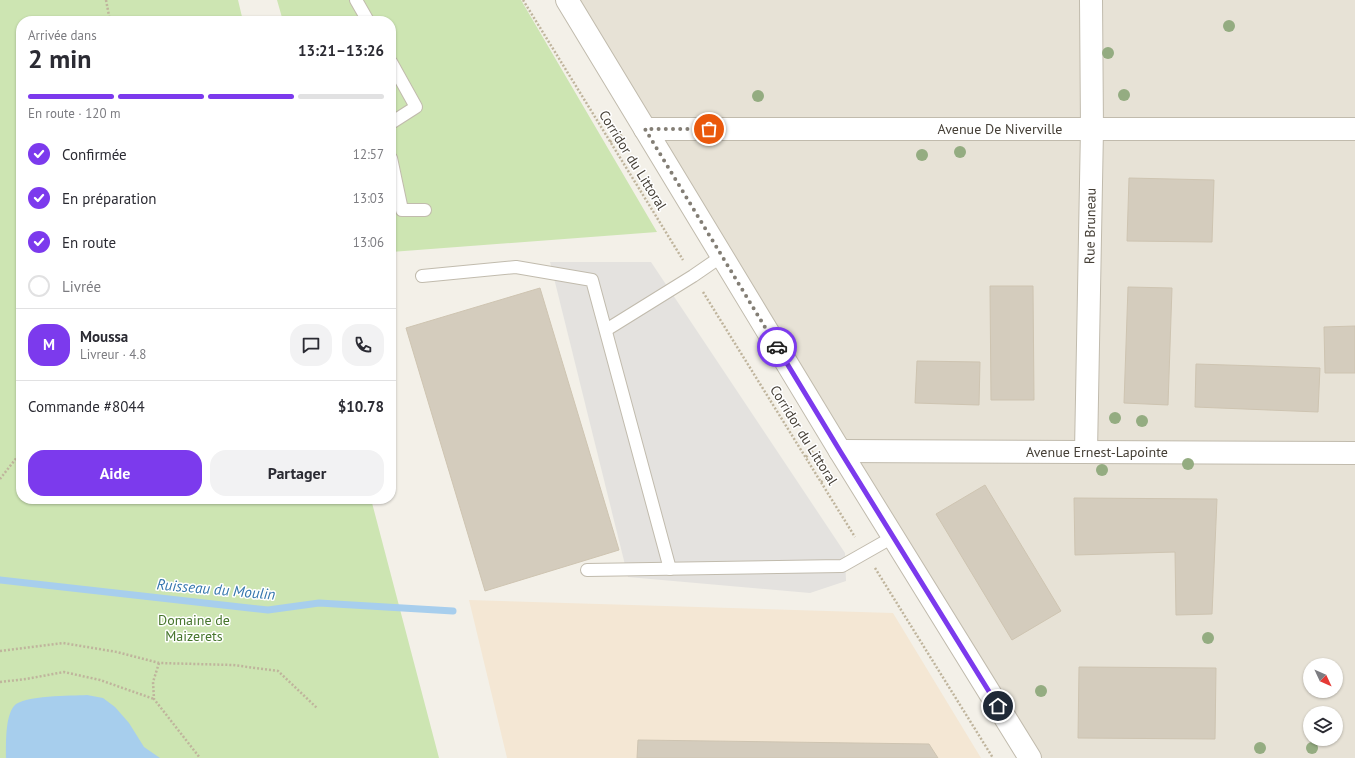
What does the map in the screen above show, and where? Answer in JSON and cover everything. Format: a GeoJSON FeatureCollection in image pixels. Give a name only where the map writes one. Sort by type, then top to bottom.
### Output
{"type":"FeatureCollection","features":[{"type":"Feature","properties":{"kind":"street"},"geometry":{"type":"LineString","coordinates":[[567,0],[840,451],[1030,758]]}},
{"type":"Feature","properties":{"kind":"street","name":"Rue Bruneau"},"geometry":{"type":"LineString","coordinates":[[1086,452],[1092,129],[1091,0]]}},
{"type":"Feature","properties":{"kind":"street","name":"Avenue De Niverville"},"geometry":{"type":"LineString","coordinates":[[645,129],[1355,128]]}},
{"type":"Feature","properties":{"kind":"street","name":"Avenue Ernest-Lapointe"},"geometry":{"type":"LineString","coordinates":[[840,451],[1355,453]]}},
{"type":"Feature","properties":{"kind":"lane"},"geometry":{"type":"LineString","coordinates":[[356,0],[365,16]]}},
{"type":"Feature","properties":{"kind":"lane"},"geometry":{"type":"LineString","coordinates":[[396,71],[416,107],[396,120]]}},
{"type":"Feature","properties":{"kind":"lane"},"geometry":{"type":"LineString","coordinates":[[396,182],[402,210],[425,210]]}},
{"type":"Feature","properties":{"kind":"lane"},"geometry":{"type":"LineString","coordinates":[[606,330],[693,276],[722,256]]}},
{"type":"Feature","properties":{"kind":"lane"},"geometry":{"type":"LineString","coordinates":[[422,276],[516,267],[592,280],[670,569]]}},
{"type":"Feature","properties":{"kind":"lane"},"geometry":{"type":"LineString","coordinates":[[587,570],[842,566],[893,537]]}},
{"type":"Feature","properties":{"kind":"path"},"geometry":{"type":"LineString","coordinates":[[106,0],[109,16]]}},
{"type":"Feature","properties":{"kind":"path","name":"Corridor du Littoral"},"geometry":{"type":"LineString","coordinates":[[523,0],[993,758]]}},
{"type":"Feature","properties":{"kind":"path"},"geometry":{"type":"LineString","coordinates":[[0,479],[16,458]]}},
{"type":"Feature","properties":{"kind":"path"},"geometry":{"type":"LineString","coordinates":[[0,651],[63,643],[117,652],[159,663],[233,665],[278,671],[317,708]]}},
{"type":"Feature","properties":{"kind":"path"},"geometry":{"type":"LineString","coordinates":[[159,663],[153,682],[154,698],[200,758]]}},
{"type":"Feature","properties":{"kind":"path"},"geometry":{"type":"LineString","coordinates":[[0,682],[64,672],[100,680],[154,698]]}},
{"type":"Feature","properties":{"kind":"shaded area"},"geometry":{"type":"Polygon","coordinates":[[[567,0],[1355,0],[1355,758],[1030,758],[567,0]]]}},
{"type":"Feature","properties":{"kind":"shaded area"},"geometry":{"type":"Polygon","coordinates":[[[550,262],[651,262],[845,553],[846,581],[810,593],[628,577],[550,262]]]}},
{"type":"Feature","properties":{"kind":"shaded area"},"geometry":{"type":"Polygon","coordinates":[[[469,600],[893,613],[981,758],[507,758],[469,600]]]}},
{"type":"Feature","properties":{"kind":"green space","name":"Domaine de Maizerets"},"geometry":{"type":"Polygon","coordinates":[[[0,0],[238,0],[242,16],[16,16],[16,504],[372,504],[439,758],[0,758],[0,0]]]}},
{"type":"Feature","properties":{"kind":"green space"},"geometry":{"type":"Polygon","coordinates":[[[277,0],[521,0],[657,232],[396,252],[396,16],[282,16],[277,0]]]}},
{"type":"Feature","properties":{"kind":"water"},"geometry":{"type":"Polygon","coordinates":[[[87,695],[103,698],[115,707],[129,723],[144,747],[160,758],[6,758],[6,738],[9,717],[14,706],[19,702],[37,698],[87,695]]]}},
{"type":"Feature","properties":{"kind":"building"},"geometry":{"type":"Polygon","coordinates":[[[1129,178],[1214,180],[1212,242],[1127,241],[1129,178]]]}},
{"type":"Feature","properties":{"kind":"building"},"geometry":{"type":"Polygon","coordinates":[[[990,286],[1033,286],[1034,400],[991,400],[990,286]]]}},
{"type":"Feature","properties":{"kind":"building"},"geometry":{"type":"Polygon","coordinates":[[[1128,287],[1172,288],[1168,405],[1124,403],[1128,287]]]}},
{"type":"Feature","properties":{"kind":"building"},"geometry":{"type":"Polygon","coordinates":[[[540,288],[619,550],[485,591],[406,328],[540,288]]]}},
{"type":"Feature","properties":{"kind":"building"},"geometry":{"type":"Polygon","coordinates":[[[1355,326],[1355,373],[1325,373],[1324,327],[1355,326]]]}},
{"type":"Feature","properties":{"kind":"building"},"geometry":{"type":"Polygon","coordinates":[[[917,361],[980,362],[979,405],[915,403],[917,361]]]}},
{"type":"Feature","properties":{"kind":"building"},"geometry":{"type":"Polygon","coordinates":[[[1196,364],[1320,368],[1318,412],[1195,407],[1196,364]]]}},
{"type":"Feature","properties":{"kind":"building"},"geometry":{"type":"Polygon","coordinates":[[[985,485],[1061,611],[1012,640],[936,514],[985,485]]]}},
{"type":"Feature","properties":{"kind":"building"},"geometry":{"type":"Polygon","coordinates":[[[1074,498],[1217,499],[1212,614],[1176,615],[1175,552],[1075,555],[1074,498]]]}},
{"type":"Feature","properties":{"kind":"building"},"geometry":{"type":"Polygon","coordinates":[[[1079,667],[1216,668],[1215,739],[1078,738],[1079,667]]]}},
{"type":"Feature","properties":{"kind":"building"},"geometry":{"type":"Polygon","coordinates":[[[638,740],[929,744],[938,758],[637,758],[638,740]]]}},
{"type":"Feature","properties":{"kind":"waterway","name":"Ruisseau du Moulin"},"geometry":{"type":"LineString","coordinates":[[0,580],[268,610],[319,603],[453,611]]}},
{"type":"Feature","properties":{"kind":"way so far"},"geometry":{"type":"LineString","coordinates":[[709,129],[645,129],[777,347]]}},
{"type":"Feature","properties":{"kind":"route"},"geometry":{"type":"LineString","coordinates":[[777,347],[998,706]]}}]}
